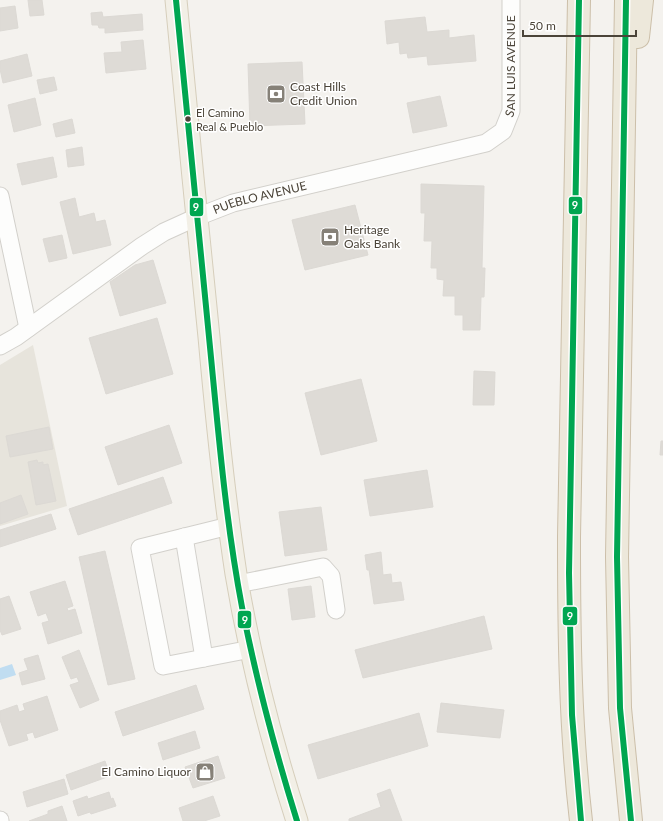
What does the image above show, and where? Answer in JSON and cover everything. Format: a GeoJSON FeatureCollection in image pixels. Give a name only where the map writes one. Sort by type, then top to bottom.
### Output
{"type":"FeatureCollection","features":[{"type":"Feature","properties":{"kind":"highway"},"geometry":{"type":"LineString","coordinates":[[573,0],[578,53]]}},
{"type":"Feature","properties":{"kind":"highway"},"geometry":{"type":"LineString","coordinates":[[579,0],[569,514],[569,624],[574,746],[581,821]]}},
{"type":"Feature","properties":{"kind":"highway"},"geometry":{"type":"LineString","coordinates":[[626,0],[617,557],[620,708],[631,821]]}},
{"type":"Feature","properties":{"kind":"highway"},"geometry":{"type":"LineString","coordinates":[[623,173],[642,0]]}},
{"type":"Feature","properties":{"kind":"main road"},"geometry":{"type":"LineString","coordinates":[[176,0],[229,526],[238,584],[251,649],[270,730],[297,821]]}},
{"type":"Feature","properties":{"kind":"street","name":"SAN LUIS AVENUE"},"geometry":{"type":"LineString","coordinates":[[503,131],[511,111],[511,0]]}},
{"type":"Feature","properties":{"kind":"street","name":"PUEBLO AVENUE"},"geometry":{"type":"LineString","coordinates":[[0,346],[28,328],[142,246],[164,232],[197,217],[233,203],[486,143],[503,131]]}},
{"type":"Feature","properties":{"kind":"street"},"geometry":{"type":"LineString","coordinates":[[0,196],[28,328]]}},
{"type":"Feature","properties":{"kind":"street"},"geometry":{"type":"LineString","coordinates":[[229,526],[140,548],[163,666],[251,649]]}},
{"type":"Feature","properties":{"kind":"street"},"geometry":{"type":"LineString","coordinates":[[184,537],[204,658]]}},
{"type":"Feature","properties":{"kind":"street"},"geometry":{"type":"LineString","coordinates":[[238,584],[323,567],[331,576],[336,610]]}},
{"type":"Feature","properties":{"kind":"shaded area"},"geometry":{"type":"Polygon","coordinates":[[[33,345],[67,506],[0,526],[0,365],[33,345]]]}},
{"type":"Feature","properties":{"kind":"water"},"geometry":{"type":"Polygon","coordinates":[[[12,664],[16,675],[0,680],[0,668],[12,664]]]}},
{"type":"Feature","properties":{"kind":"building"},"geometry":{"type":"Polygon","coordinates":[[[28,0],[42,0],[44,15],[30,16],[28,0]]]}},
{"type":"Feature","properties":{"kind":"building"},"geometry":{"type":"Polygon","coordinates":[[[15,6],[18,28],[0,31],[0,8],[15,6]]]}},
{"type":"Feature","properties":{"kind":"building"},"geometry":{"type":"Polygon","coordinates":[[[102,12],[103,17],[142,14],[143,30],[105,33],[105,28],[99,28],[98,25],[92,25],[91,13],[102,12]]]}},
{"type":"Feature","properties":{"kind":"building"},"geometry":{"type":"Polygon","coordinates":[[[425,17],[427,32],[449,30],[449,38],[474,35],[476,61],[428,65],[427,56],[408,58],[407,53],[400,54],[399,42],[387,44],[385,21],[425,17]]]}},
{"type":"Feature","properties":{"kind":"building"},"geometry":{"type":"Polygon","coordinates":[[[143,40],[146,69],[106,73],[104,53],[122,52],[121,42],[143,40]]]}},
{"type":"Feature","properties":{"kind":"building"},"geometry":{"type":"Polygon","coordinates":[[[27,54],[32,76],[3,83],[0,61],[27,54]]]}},
{"type":"Feature","properties":{"kind":"building","name":"Coast Hills Credit Union"},"geometry":{"type":"Polygon","coordinates":[[[302,62],[305,124],[250,126],[248,64],[302,62]]]}},
{"type":"Feature","properties":{"kind":"building"},"geometry":{"type":"Polygon","coordinates":[[[54,77],[57,90],[40,94],[37,80],[54,77]]]}},
{"type":"Feature","properties":{"kind":"building"},"geometry":{"type":"Polygon","coordinates":[[[440,96],[447,126],[413,133],[407,103],[440,96]]]}},
{"type":"Feature","properties":{"kind":"building"},"geometry":{"type":"Polygon","coordinates":[[[35,98],[41,125],[14,132],[8,105],[35,98]]]}},
{"type":"Feature","properties":{"kind":"building"},"geometry":{"type":"Polygon","coordinates":[[[72,119],[75,133],[56,137],[53,124],[72,119]]]}},
{"type":"Feature","properties":{"kind":"building"},"geometry":{"type":"Polygon","coordinates":[[[82,147],[84,165],[68,167],[66,150],[82,147]]]}},
{"type":"Feature","properties":{"kind":"building"},"geometry":{"type":"Polygon","coordinates":[[[53,157],[57,177],[22,185],[17,164],[53,157]]]}},
{"type":"Feature","properties":{"kind":"building"},"geometry":{"type":"Polygon","coordinates":[[[421,184],[484,186],[482,268],[485,268],[484,297],[481,297],[480,330],[463,330],[463,315],[455,315],[455,296],[443,296],[444,280],[437,279],[437,268],[431,268],[432,241],[424,241],[425,213],[421,213],[421,184]]]}},
{"type":"Feature","properties":{"kind":"building"},"geometry":{"type":"Polygon","coordinates":[[[75,198],[79,217],[94,213],[96,222],[105,220],[111,245],[73,254],[60,202],[75,198]]]}},
{"type":"Feature","properties":{"kind":"building","name":"Heritage Oaks Bank"},"geometry":{"type":"Polygon","coordinates":[[[355,205],[368,255],[305,270],[292,220],[355,205]]]}},
{"type":"Feature","properties":{"kind":"building"},"geometry":{"type":"Polygon","coordinates":[[[62,235],[67,258],[49,262],[43,239],[62,235]]]}},
{"type":"Feature","properties":{"kind":"building"},"geometry":{"type":"Polygon","coordinates":[[[153,260],[166,303],[120,316],[110,282],[135,265],[153,260]]]}},
{"type":"Feature","properties":{"kind":"building"},"geometry":{"type":"Polygon","coordinates":[[[157,318],[173,374],[106,394],[89,338],[157,318]]]}},
{"type":"Feature","properties":{"kind":"building"},"geometry":{"type":"Polygon","coordinates":[[[474,371],[495,372],[494,405],[473,405],[474,371]]]}},
{"type":"Feature","properties":{"kind":"building"},"geometry":{"type":"Polygon","coordinates":[[[361,379],[377,441],[321,455],[305,393],[361,379]]]}},
{"type":"Feature","properties":{"kind":"building"},"geometry":{"type":"Polygon","coordinates":[[[169,425],[182,463],[118,485],[105,447],[169,425]]]}},
{"type":"Feature","properties":{"kind":"building"},"geometry":{"type":"Polygon","coordinates":[[[49,427],[53,449],[10,457],[6,436],[49,427]]]}},
{"type":"Feature","properties":{"kind":"building"},"geometry":{"type":"Polygon","coordinates":[[[661,441],[663,441],[663,455],[660,455],[661,441]]]}},
{"type":"Feature","properties":{"kind":"building"},"geometry":{"type":"Polygon","coordinates":[[[37,460],[38,463],[43,462],[43,465],[48,464],[56,501],[36,505],[28,462],[37,460]]]}},
{"type":"Feature","properties":{"kind":"building"},"geometry":{"type":"Polygon","coordinates":[[[427,470],[433,507],[370,516],[364,480],[427,470]]]}},
{"type":"Feature","properties":{"kind":"building"},"geometry":{"type":"Polygon","coordinates":[[[163,477],[172,503],[78,535],[69,509],[163,477]]]}},
{"type":"Feature","properties":{"kind":"building"},"geometry":{"type":"Polygon","coordinates":[[[21,495],[28,514],[0,524],[0,503],[21,495]]]}},
{"type":"Feature","properties":{"kind":"building"},"geometry":{"type":"Polygon","coordinates":[[[321,507],[327,550],[285,556],[279,512],[321,507]]]}},
{"type":"Feature","properties":{"kind":"building"},"geometry":{"type":"Polygon","coordinates":[[[51,514],[56,529],[0,547],[0,530],[51,514]]]}},
{"type":"Feature","properties":{"kind":"building"},"geometry":{"type":"Polygon","coordinates":[[[105,551],[135,679],[108,685],[79,557],[105,551]]]}},
{"type":"Feature","properties":{"kind":"building"},"geometry":{"type":"Polygon","coordinates":[[[381,552],[383,575],[391,574],[392,583],[401,582],[404,600],[374,604],[369,570],[367,570],[365,555],[381,552]]]}},
{"type":"Feature","properties":{"kind":"building"},"geometry":{"type":"Polygon","coordinates":[[[65,581],[73,606],[67,608],[68,611],[75,609],[82,633],[48,644],[42,623],[49,621],[46,613],[38,616],[30,592],[65,581]]]}},
{"type":"Feature","properties":{"kind":"building"},"geometry":{"type":"Polygon","coordinates":[[[311,586],[315,617],[292,620],[288,589],[311,586]]]}},
{"type":"Feature","properties":{"kind":"building"},"geometry":{"type":"Polygon","coordinates":[[[9,596],[21,629],[2,635],[0,630],[0,599],[9,596]]]}},
{"type":"Feature","properties":{"kind":"building"},"geometry":{"type":"Polygon","coordinates":[[[484,616],[492,649],[363,678],[355,650],[484,616]]]}},
{"type":"Feature","properties":{"kind":"building"},"geometry":{"type":"Polygon","coordinates":[[[79,650],[99,700],[80,708],[70,685],[79,682],[77,677],[71,679],[62,657],[79,650]]]}},
{"type":"Feature","properties":{"kind":"building"},"geometry":{"type":"Polygon","coordinates":[[[38,655],[45,679],[22,685],[19,673],[28,670],[24,659],[38,655]]]}},
{"type":"Feature","properties":{"kind":"building"},"geometry":{"type":"Polygon","coordinates":[[[196,685],[204,709],[123,736],[115,712],[196,685]]]}},
{"type":"Feature","properties":{"kind":"building"},"geometry":{"type":"Polygon","coordinates":[[[47,696],[58,730],[35,738],[33,732],[26,734],[28,740],[9,746],[0,720],[0,711],[17,705],[19,712],[25,710],[23,704],[47,696]]]}},
{"type":"Feature","properties":{"kind":"building"},"geometry":{"type":"Polygon","coordinates":[[[441,703],[504,710],[500,738],[437,732],[441,703]]]}},
{"type":"Feature","properties":{"kind":"building"},"geometry":{"type":"Polygon","coordinates":[[[419,713],[428,746],[318,779],[308,745],[419,713]]]}},
{"type":"Feature","properties":{"kind":"building"},"geometry":{"type":"Polygon","coordinates":[[[195,731],[200,748],[163,760],[158,743],[195,731]]]}},
{"type":"Feature","properties":{"kind":"building","name":"El Camino Liquor"},"geometry":{"type":"Polygon","coordinates":[[[218,756],[225,778],[193,788],[185,767],[218,756]]]}},
{"type":"Feature","properties":{"kind":"building"},"geometry":{"type":"Polygon","coordinates":[[[105,761],[110,776],[71,790],[66,775],[105,761]]]}},
{"type":"Feature","properties":{"kind":"building"},"geometry":{"type":"Polygon","coordinates":[[[64,779],[68,794],[27,807],[23,792],[64,779]]]}},
{"type":"Feature","properties":{"kind":"building"},"geometry":{"type":"Polygon","coordinates":[[[390,789],[402,821],[349,821],[349,819],[381,807],[377,794],[390,789]]]}},
{"type":"Feature","properties":{"kind":"building"},"geometry":{"type":"Polygon","coordinates":[[[109,792],[111,799],[113,798],[116,806],[91,814],[90,812],[78,816],[73,801],[87,796],[88,799],[109,792]]]}},
{"type":"Feature","properties":{"kind":"building"},"geometry":{"type":"Polygon","coordinates":[[[213,796],[220,816],[204,821],[183,821],[179,808],[213,796]]]}},
{"type":"Feature","properties":{"kind":"building"},"geometry":{"type":"Polygon","coordinates":[[[62,806],[67,821],[29,821],[48,814],[48,811],[62,806]]]}},
{"type":"Feature","properties":{"kind":"transit line","name":"9"},"geometry":{"type":"LineString","coordinates":[[176,0],[226,506],[236,574],[253,661],[281,768],[297,821]]}},
{"type":"Feature","properties":{"kind":"transit line","name":"9"},"geometry":{"type":"LineString","coordinates":[[579,0],[569,573],[572,715],[581,821]]}},
{"type":"Feature","properties":{"kind":"transit line","name":"9"},"geometry":{"type":"LineString","coordinates":[[626,0],[617,557],[620,708],[631,821]]}},
{"type":"Feature","properties":{"kind":"place","name":"Coast Hills Credit Union"},"geometry":{"type":"Point","coordinates":[276,94]}},
{"type":"Feature","properties":{"kind":"place","name":"El Camino Real & Pueblo"},"geometry":{"type":"Point","coordinates":[188,119]}},
{"type":"Feature","properties":{"kind":"place","name":"Heritage Oaks Bank"},"geometry":{"type":"Point","coordinates":[330,237]}},
{"type":"Feature","properties":{"kind":"place","name":"El Camino Liquor"},"geometry":{"type":"Point","coordinates":[205,772]}}]}
